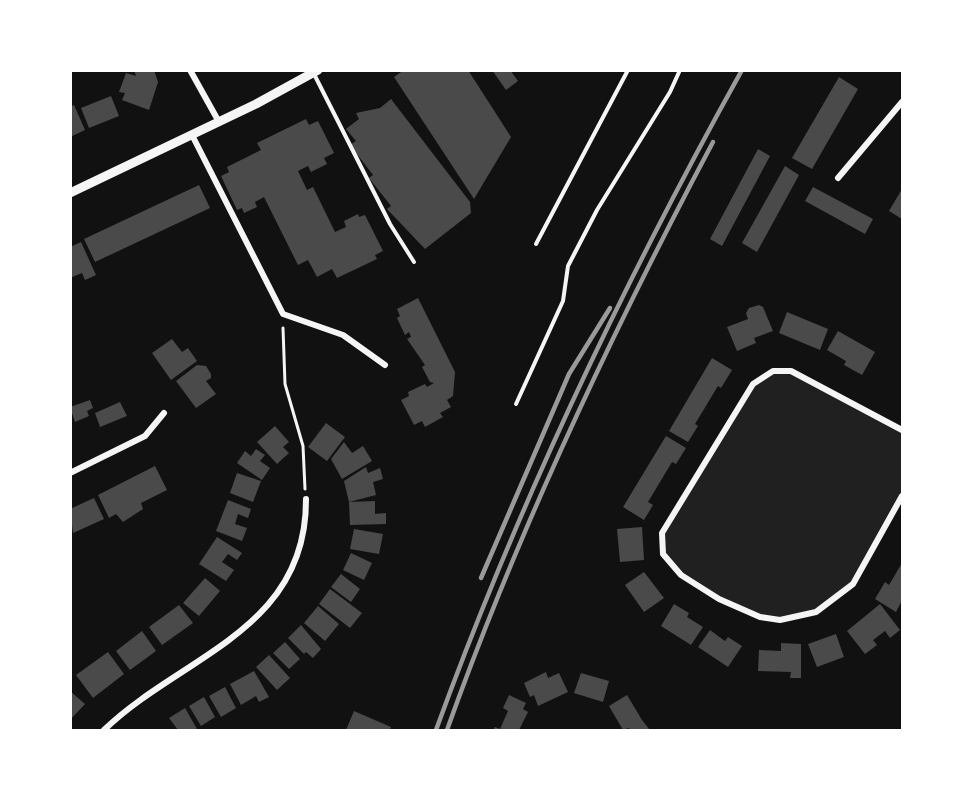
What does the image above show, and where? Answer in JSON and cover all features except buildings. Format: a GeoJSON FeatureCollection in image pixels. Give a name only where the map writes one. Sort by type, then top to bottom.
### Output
{"type":"FeatureCollection","features":[{"type":"Feature","properties":{"kind":"street"},"geometry":{"type":"LineString","coordinates":[[190,70],[219,122]]}},
{"type":"Feature","properties":{"kind":"street"},"geometry":{"type":"LineString","coordinates":[[70,193],[219,122],[316,72]]}},
{"type":"Feature","properties":{"kind":"street"},"geometry":{"type":"LineString","coordinates":[[838,178],[903,102]]}},
{"type":"Feature","properties":{"kind":"street"},"geometry":{"type":"LineString","coordinates":[[192,135],[283,314],[343,335],[385,365]]}},
{"type":"Feature","properties":{"kind":"street"},"geometry":{"type":"LineString","coordinates":[[903,430],[791,371],[773,371],[753,384],[696,475],[662,533],[663,554],[681,575],[719,599],[760,617],[780,620],[816,612],[853,584],[903,496]]}},
{"type":"Feature","properties":{"kind":"street"},"geometry":{"type":"LineString","coordinates":[[70,473],[145,436],[164,413]]}},
{"type":"Feature","properties":{"kind":"street"},"geometry":{"type":"LineString","coordinates":[[104,730],[141,701],[228,643],[252,622],[285,582],[294,562],[306,511],[306,499]]}},
{"type":"Feature","properties":{"kind":"lane"},"geometry":{"type":"LineString","coordinates":[[536,244],[628,70]]}},
{"type":"Feature","properties":{"kind":"lane"},"geometry":{"type":"LineString","coordinates":[[516,404],[563,301],[568,266],[597,210],[670,92],[680,70]]}},
{"type":"Feature","properties":{"kind":"lane"},"geometry":{"type":"LineString","coordinates":[[316,72],[390,224],[414,262]]}},
{"type":"Feature","properties":{"kind":"path"},"geometry":{"type":"LineString","coordinates":[[283,314],[285,384],[303,446],[306,499]]}},
{"type":"Feature","properties":{"kind":"shaded area"},"geometry":{"type":"Polygon","coordinates":[[[773,371],[791,371],[902,432],[902,496],[853,584],[816,612],[780,620],[760,617],[719,599],[681,575],[663,554],[662,533],[753,384],[773,371]]]}},
{"type":"Feature","properties":{"kind":"railway"},"geometry":{"type":"LineString","coordinates":[[436,730],[502,560],[576,394],[656,230],[742,70]]}},
{"type":"Feature","properties":{"kind":"railway"},"geometry":{"type":"LineString","coordinates":[[447,730],[505,580],[569,432],[603,358],[713,142]]}},
{"type":"Feature","properties":{"kind":"railway"},"geometry":{"type":"LineString","coordinates":[[481,578],[569,374],[610,308]]}}]}
